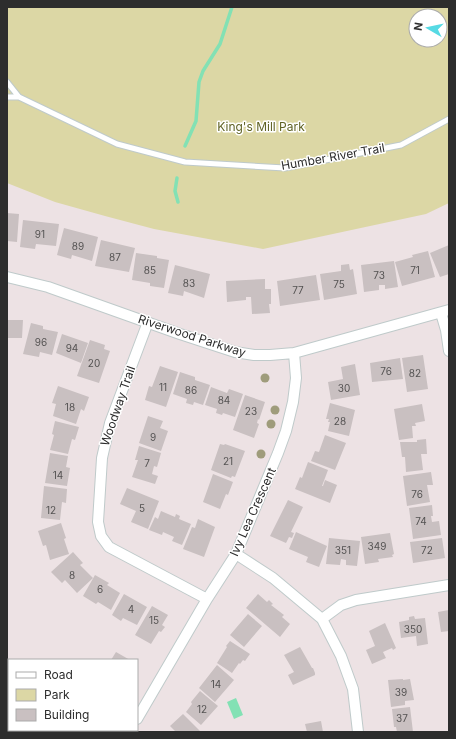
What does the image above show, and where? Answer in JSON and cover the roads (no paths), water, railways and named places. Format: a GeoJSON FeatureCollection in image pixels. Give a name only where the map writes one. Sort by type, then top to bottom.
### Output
{"type":"FeatureCollection","features":[{"type":"Feature","properties":{"kind":"street","name":"Riverwood Parkway"},"geometry":{"type":"LineString","coordinates":[[7,277],[48,287],[235,352],[265,355],[294,353],[445,311]]}},
{"type":"Feature","properties":{"kind":"street"},"geometry":{"type":"LineString","coordinates":[[445,311],[449,350]]}},
{"type":"Feature","properties":{"kind":"street","name":"Woodway Trail"},"geometry":{"type":"LineString","coordinates":[[148,322],[106,436],[101,468],[98,522],[101,536],[109,547],[207,599]]}},
{"type":"Feature","properties":{"kind":"street","name":"Ivy Lea Crescent"},"geometry":{"type":"LineString","coordinates":[[138,717],[207,599],[236,554],[278,454],[286,431],[293,402],[296,378],[294,353]]}},
{"type":"Feature","properties":{"kind":"street"},"geometry":{"type":"LineString","coordinates":[[236,554],[273,578],[322,619],[341,656],[353,690],[358,732]]}},
{"type":"Feature","properties":{"kind":"street"},"geometry":{"type":"LineString","coordinates":[[322,619],[341,605],[356,600],[449,585]]}},
{"type":"Feature","properties":{"kind":"lane"},"geometry":{"type":"LineString","coordinates":[[7,82],[19,97]]}},
{"type":"Feature","properties":{"kind":"lane","name":"Humber River Trail"},"geometry":{"type":"LineString","coordinates":[[7,97],[19,97],[117,144],[185,162],[285,168],[401,145],[449,119]]}},
{"type":"Feature","properties":{"kind":"waterway"},"geometry":{"type":"LineString","coordinates":[[185,146],[196,121],[199,82],[203,71],[220,44],[232,7]]}},
{"type":"Feature","properties":{"kind":"waterway"},"geometry":{"type":"LineString","coordinates":[[177,178],[175,191],[178,202]]}},
{"type":"Feature","properties":{"kind":"park label","name":"King's Mill Park"},"geometry":{"type":"Point","coordinates":[261,127]}}]}
